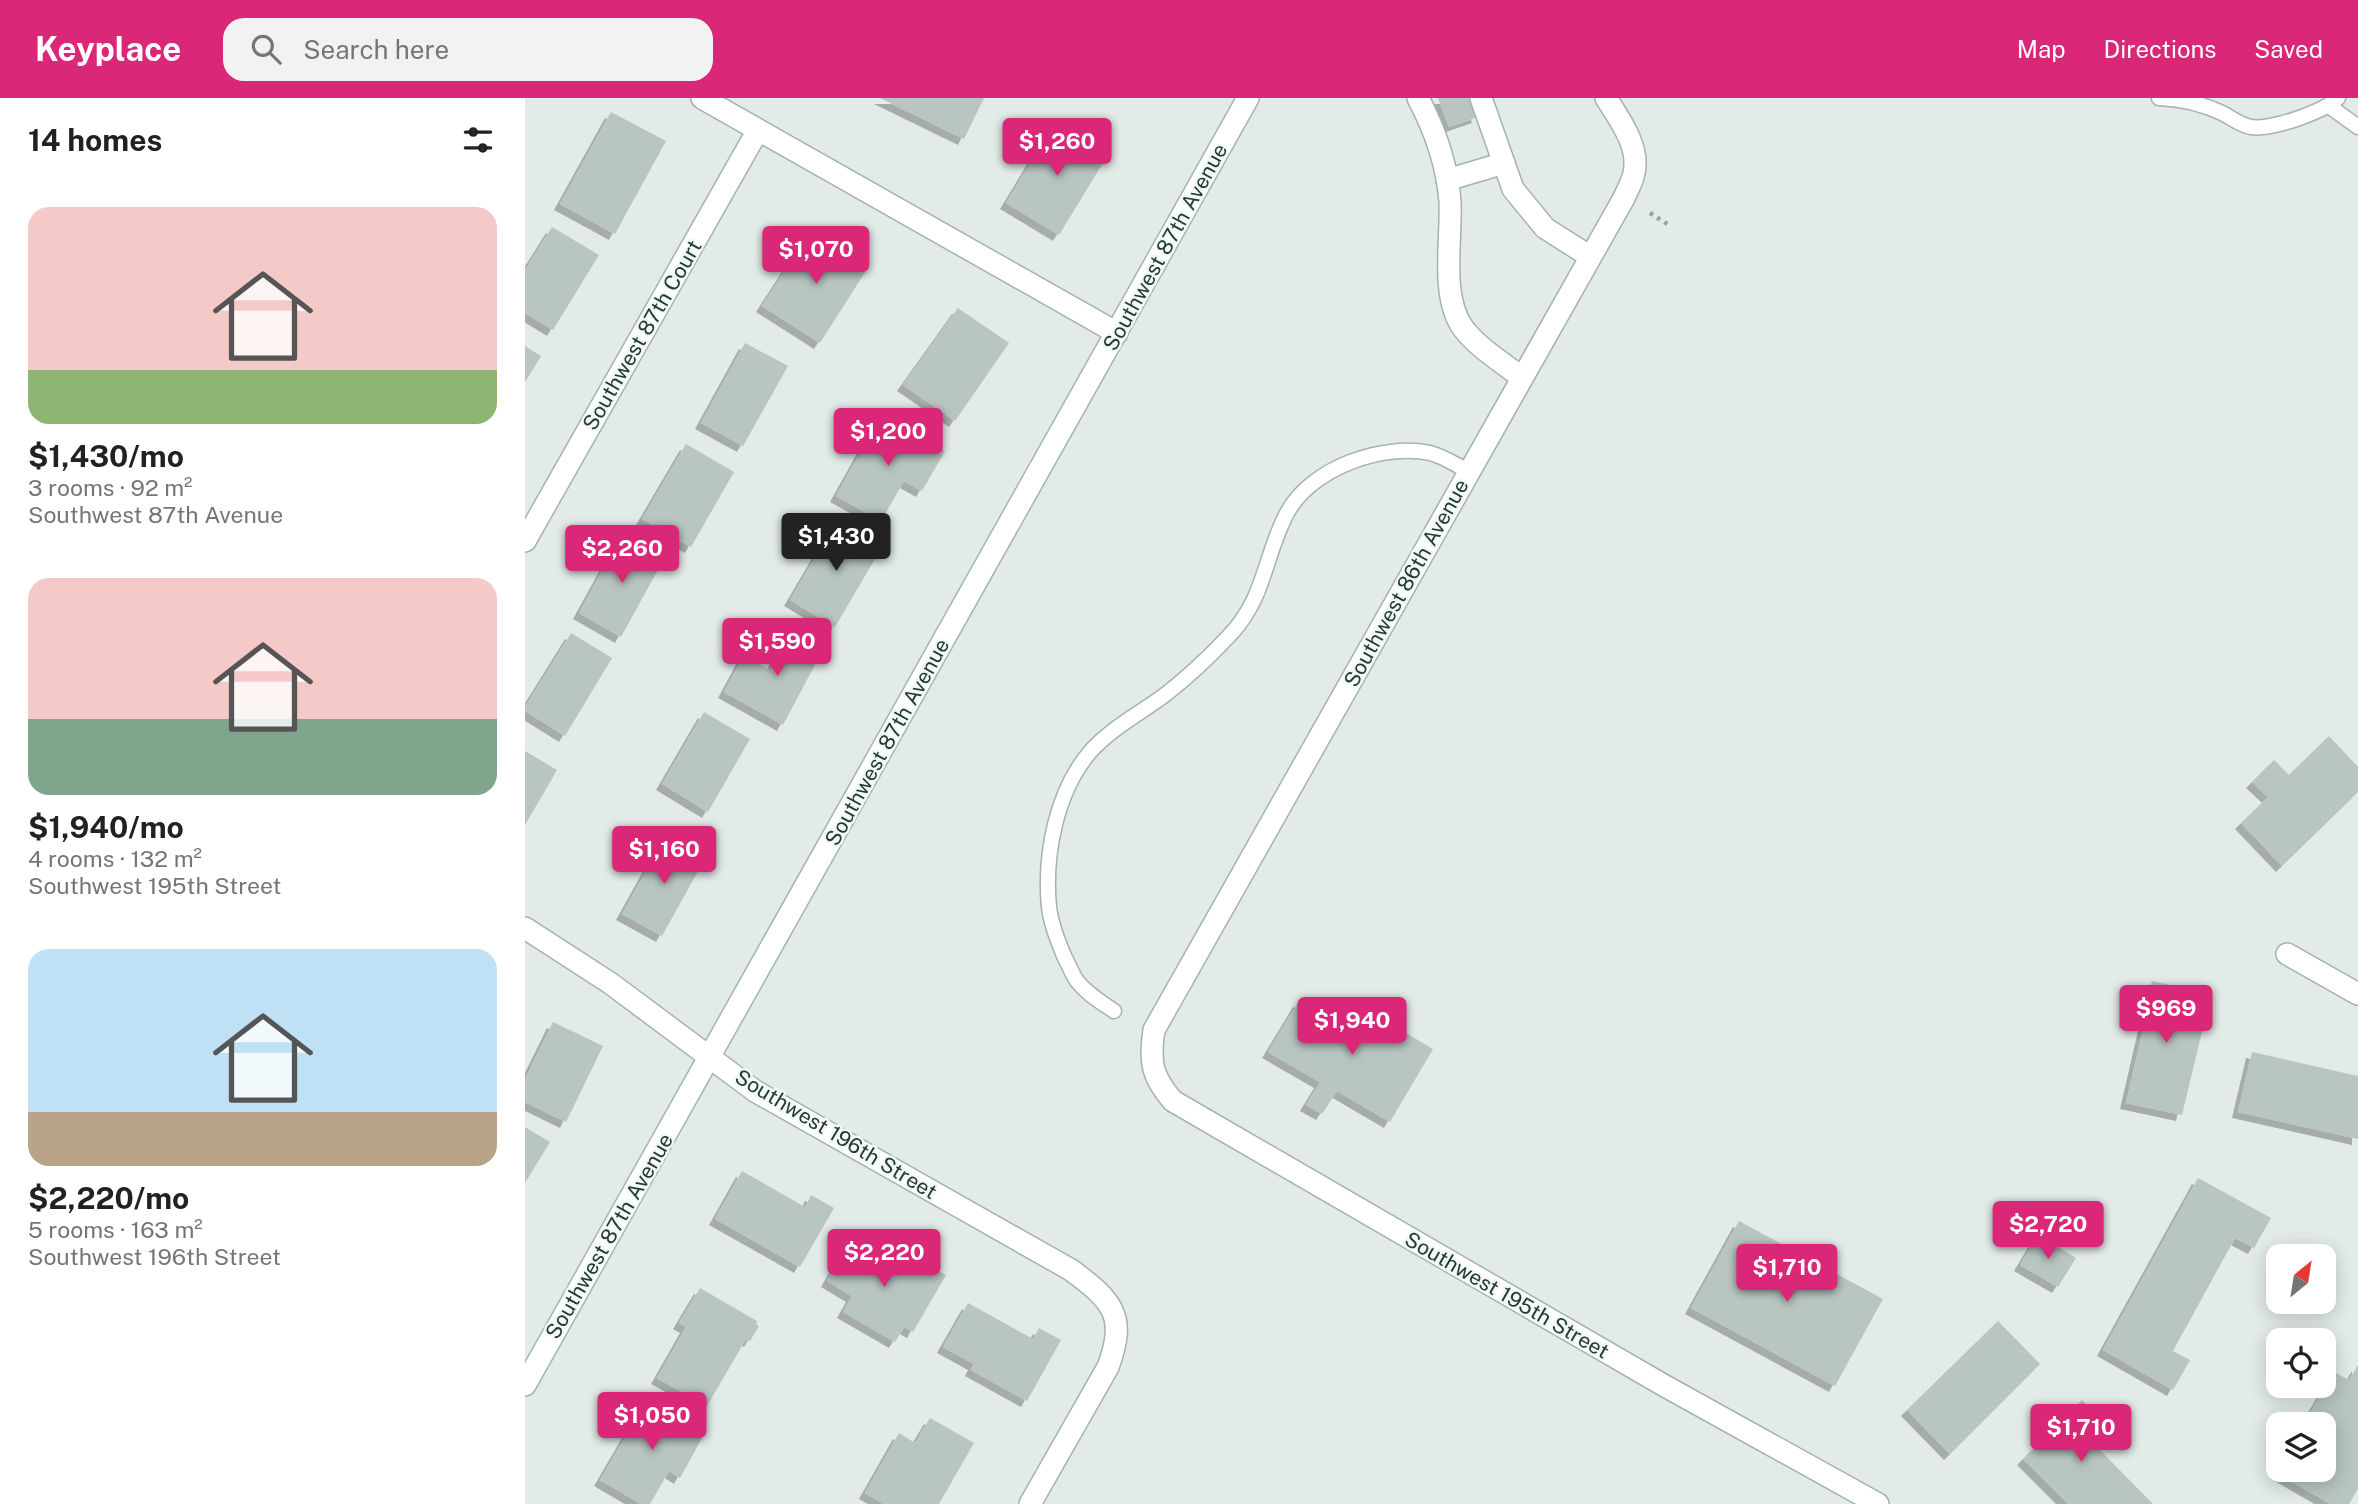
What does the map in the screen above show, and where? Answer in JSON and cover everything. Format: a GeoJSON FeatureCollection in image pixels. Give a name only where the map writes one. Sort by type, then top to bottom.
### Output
{"type":"FeatureCollection","features":[{"type":"Feature","properties":{"kind":"street"},"geometry":{"type":"LineString","coordinates":[[702,98],[1117,333]]}},
{"type":"Feature","properties":{"kind":"street","name":"Southwest 87th Avenue"},"geometry":{"type":"LineString","coordinates":[[525,1385],[1248,98]]}},
{"type":"Feature","properties":{"kind":"street"},"geometry":{"type":"LineString","coordinates":[[1418,98],[1437,139],[1447,180],[1450,200],[1451,295],[1455,312],[1462,327],[1475,341],[1521,377]]}},
{"type":"Feature","properties":{"kind":"street"},"geometry":{"type":"LineString","coordinates":[[1481,98],[1513,189],[1536,218],[1558,237],[1589,256]]}},
{"type":"Feature","properties":{"kind":"street","name":"Southwest 86th Avenue"},"geometry":{"type":"LineString","coordinates":[[1152,1068],[1154,1030],[1633,177],[1635,165],[1626,130],[1607,98]]}},
{"type":"Feature","properties":{"kind":"street","name":"Southwest 87th Court"},"geometry":{"type":"LineString","coordinates":[[525,541],[758,130]]}},
{"type":"Feature","properties":{"kind":"street"},"geometry":{"type":"LineString","coordinates":[[1447,180],[1504,163]]}},
{"type":"Feature","properties":{"kind":"street","name":"Southwest 196th Street"},"geometry":{"type":"LineString","coordinates":[[525,928],[610,983],[755,1091],[1071,1270],[1103,1297],[1113,1312],[1118,1330],[1108,1367],[1030,1504]]}},
{"type":"Feature","properties":{"kind":"street"},"geometry":{"type":"LineString","coordinates":[[2287,954],[2358,994]]}},
{"type":"Feature","properties":{"kind":"street","name":"Southwest 195th Street"},"geometry":{"type":"LineString","coordinates":[[1152,1068],[1159,1085],[1173,1101],[1665,1386],[1878,1504]]}},
{"type":"Feature","properties":{"kind":"lane"},"geometry":{"type":"LineString","coordinates":[[2159,98],[2193,102],[2252,127],[2273,125],[2333,102],[2358,127]]}},
{"type":"Feature","properties":{"kind":"lane"},"geometry":{"type":"LineString","coordinates":[[1114,1011],[1086,991],[1075,979],[1056,936],[1049,909],[1048,881],[1056,823],[1067,789],[1080,764],[1107,736],[1179,683],[1243,620],[1264,579],[1287,512],[1318,480],[1334,468],[1350,461],[1372,455],[1416,451],[1434,454],[1468,471]]}},
{"type":"Feature","properties":{"kind":"path"},"geometry":{"type":"LineString","coordinates":[[1650,213],[1669,225]]}},
{"type":"Feature","properties":{"kind":"building"},"geometry":{"type":"Polygon","coordinates":[[[880,98],[984,98],[964,139],[880,98]]]}},
{"type":"Feature","properties":{"kind":"building"},"geometry":{"type":"Polygon","coordinates":[[[1438,98],[1471,98],[1478,117],[1449,127],[1438,98]]]}},
{"type":"Feature","properties":{"kind":"building"},"geometry":{"type":"Polygon","coordinates":[[[611,112],[666,141],[615,234],[560,204],[611,112]]]}},
{"type":"Feature","properties":{"kind":"building"},"geometry":{"type":"Polygon","coordinates":[[[1056,121],[1109,153],[1059,235],[1006,203],[1056,121]]]}},
{"type":"Feature","properties":{"kind":"building"},"geometry":{"type":"Polygon","coordinates":[[[552,227],[599,255],[553,330],[525,313],[525,270],[552,227]]]}},
{"type":"Feature","properties":{"kind":"building"},"geometry":{"type":"Polygon","coordinates":[[[811,230],[869,266],[820,343],[762,306],[811,230]]]}},
{"type":"Feature","properties":{"kind":"building"},"geometry":{"type":"Polygon","coordinates":[[[958,308],[1009,343],[955,421],[903,385],[958,308]]]}},
{"type":"Feature","properties":{"kind":"building"},"geometry":{"type":"Polygon","coordinates":[[[745,343],[788,366],[743,446],[701,423],[745,343]]]}},
{"type":"Feature","properties":{"kind":"building"},"geometry":{"type":"Polygon","coordinates":[[[525,346],[541,356],[525,382],[525,346]]]}},
{"type":"Feature","properties":{"kind":"building"},"geometry":{"type":"Polygon","coordinates":[[[881,415],[945,451],[922,491],[904,481],[881,521],[836,496],[881,415]]]}},
{"type":"Feature","properties":{"kind":"building"},"geometry":{"type":"Polygon","coordinates":[[[686,444],[734,472],[691,547],[642,519],[686,444]]]}},
{"type":"Feature","properties":{"kind":"building"},"geometry":{"type":"Polygon","coordinates":[[[837,520],[882,547],[835,627],[790,600],[837,520]]]}},
{"type":"Feature","properties":{"kind":"building"},"geometry":{"type":"Polygon","coordinates":[[[623,533],[665,557],[621,637],[579,613],[623,533]]]}},
{"type":"Feature","properties":{"kind":"building"},"geometry":{"type":"Polygon","coordinates":[[[792,628],[825,646],[783,725],[724,692],[744,655],[770,670],[792,628]]]}},
{"type":"Feature","properties":{"kind":"building"},"geometry":{"type":"Polygon","coordinates":[[[571,633],[612,658],[565,736],[525,711],[525,707],[571,633]]]}},
{"type":"Feature","properties":{"kind":"building"},"geometry":{"type":"Polygon","coordinates":[[[704,712],[750,739],[708,812],[662,784],[704,712]]]}},
{"type":"Feature","properties":{"kind":"building"},"geometry":{"type":"Polygon","coordinates":[[[2329,736],[2358,767],[2358,792],[2282,866],[2241,823],[2268,797],[2252,782],[2274,760],[2289,775],[2329,736]]]}},
{"type":"Feature","properties":{"kind":"building"},"geometry":{"type":"Polygon","coordinates":[[[525,751],[557,770],[525,825],[525,751]]]}},
{"type":"Feature","properties":{"kind":"building"},"geometry":{"type":"Polygon","coordinates":[[[666,835],[706,857],[662,936],[622,914],[666,835]]]}},
{"type":"Feature","properties":{"kind":"building"},"geometry":{"type":"Polygon","coordinates":[[[2152,981],[2211,994],[2182,1115],[2126,1103],[2144,1025],[2125,1021],[2133,990],[2148,994],[2152,981]]]}},
{"type":"Feature","properties":{"kind":"building"},"geometry":{"type":"Polygon","coordinates":[[[1350,1000],[1433,1049],[1390,1122],[1337,1091],[1322,1114],[1306,1105],[1320,1082],[1268,1052],[1299,1001],[1337,1023],[1350,1000]]]}},
{"type":"Feature","properties":{"kind":"building"},"geometry":{"type":"Polygon","coordinates":[[[553,1022],[603,1046],[566,1122],[525,1102],[525,1079],[553,1022]]]}},
{"type":"Feature","properties":{"kind":"building"},"geometry":{"type":"Polygon","coordinates":[[[2252,1052],[2358,1076],[2358,1139],[2238,1112],[2252,1052]]]}},
{"type":"Feature","properties":{"kind":"building"},"geometry":{"type":"Polygon","coordinates":[[[525,1127],[550,1142],[525,1183],[525,1127]]]}},
{"type":"Feature","properties":{"kind":"building"},"geometry":{"type":"Polygon","coordinates":[[[742,1171],[805,1207],[811,1195],[834,1208],[800,1267],[715,1219],[742,1171]]]}},
{"type":"Feature","properties":{"kind":"building"},"geometry":{"type":"Polygon","coordinates":[[[2198,1178],[2271,1218],[2254,1248],[2235,1238],[2173,1351],[2190,1360],[2173,1390],[2103,1350],[2198,1178]]]}},
{"type":"Feature","properties":{"kind":"building"},"geometry":{"type":"Polygon","coordinates":[[[1739,1221],[1883,1299],[1835,1386],[1691,1308],[1739,1221]]]}},
{"type":"Feature","properties":{"kind":"building"},"geometry":{"type":"Polygon","coordinates":[[[2038,1235],[2076,1258],[2058,1287],[2020,1265],[2038,1235]]]}},
{"type":"Feature","properties":{"kind":"building"},"geometry":{"type":"Polygon","coordinates":[[[852,1237],[915,1273],[922,1261],[946,1275],[913,1332],[904,1327],[895,1342],[843,1312],[852,1296],[827,1281],[852,1237]]]}},
{"type":"Feature","properties":{"kind":"building"},"geometry":{"type":"Polygon","coordinates":[[[700,1288],[757,1321],[759,1326],[750,1341],[746,1339],[707,1406],[657,1378],[686,1327],[679,1323],[700,1288]]]}},
{"type":"Feature","properties":{"kind":"building"},"geometry":{"type":"Polygon","coordinates":[[[968,1303],[1033,1339],[1039,1328],[1061,1340],[1027,1401],[971,1370],[974,1364],[943,1347],[968,1303]]]}},
{"type":"Feature","properties":{"kind":"building"},"geometry":{"type":"Polygon","coordinates":[[[1998,1321],[2040,1364],[1950,1454],[1907,1410],[1998,1321]]]}},
{"type":"Feature","properties":{"kind":"building"},"geometry":{"type":"Polygon","coordinates":[[[2358,1365],[2358,1489],[2349,1504],[2331,1504],[2293,1482],[2336,1482],[2336,1412],[2311,1412],[2319,1398],[2336,1398],[2336,1373],[2349,1380],[2358,1365]]]}},
{"type":"Feature","properties":{"kind":"building"},"geometry":{"type":"Polygon","coordinates":[[[649,1396],[697,1424],[692,1432],[702,1438],[680,1478],[669,1471],[650,1504],[641,1504],[600,1480],[649,1396]]]}},
{"type":"Feature","properties":{"kind":"building"},"geometry":{"type":"Polygon","coordinates":[[[2082,1400],[2105,1424],[2090,1440],[2153,1504],[2068,1504],[2023,1459],[2082,1400]]]}},
{"type":"Feature","properties":{"kind":"building"},"geometry":{"type":"Polygon","coordinates":[[[930,1418],[974,1443],[939,1504],[884,1504],[865,1493],[899,1433],[915,1443],[930,1418]]]}}]}
